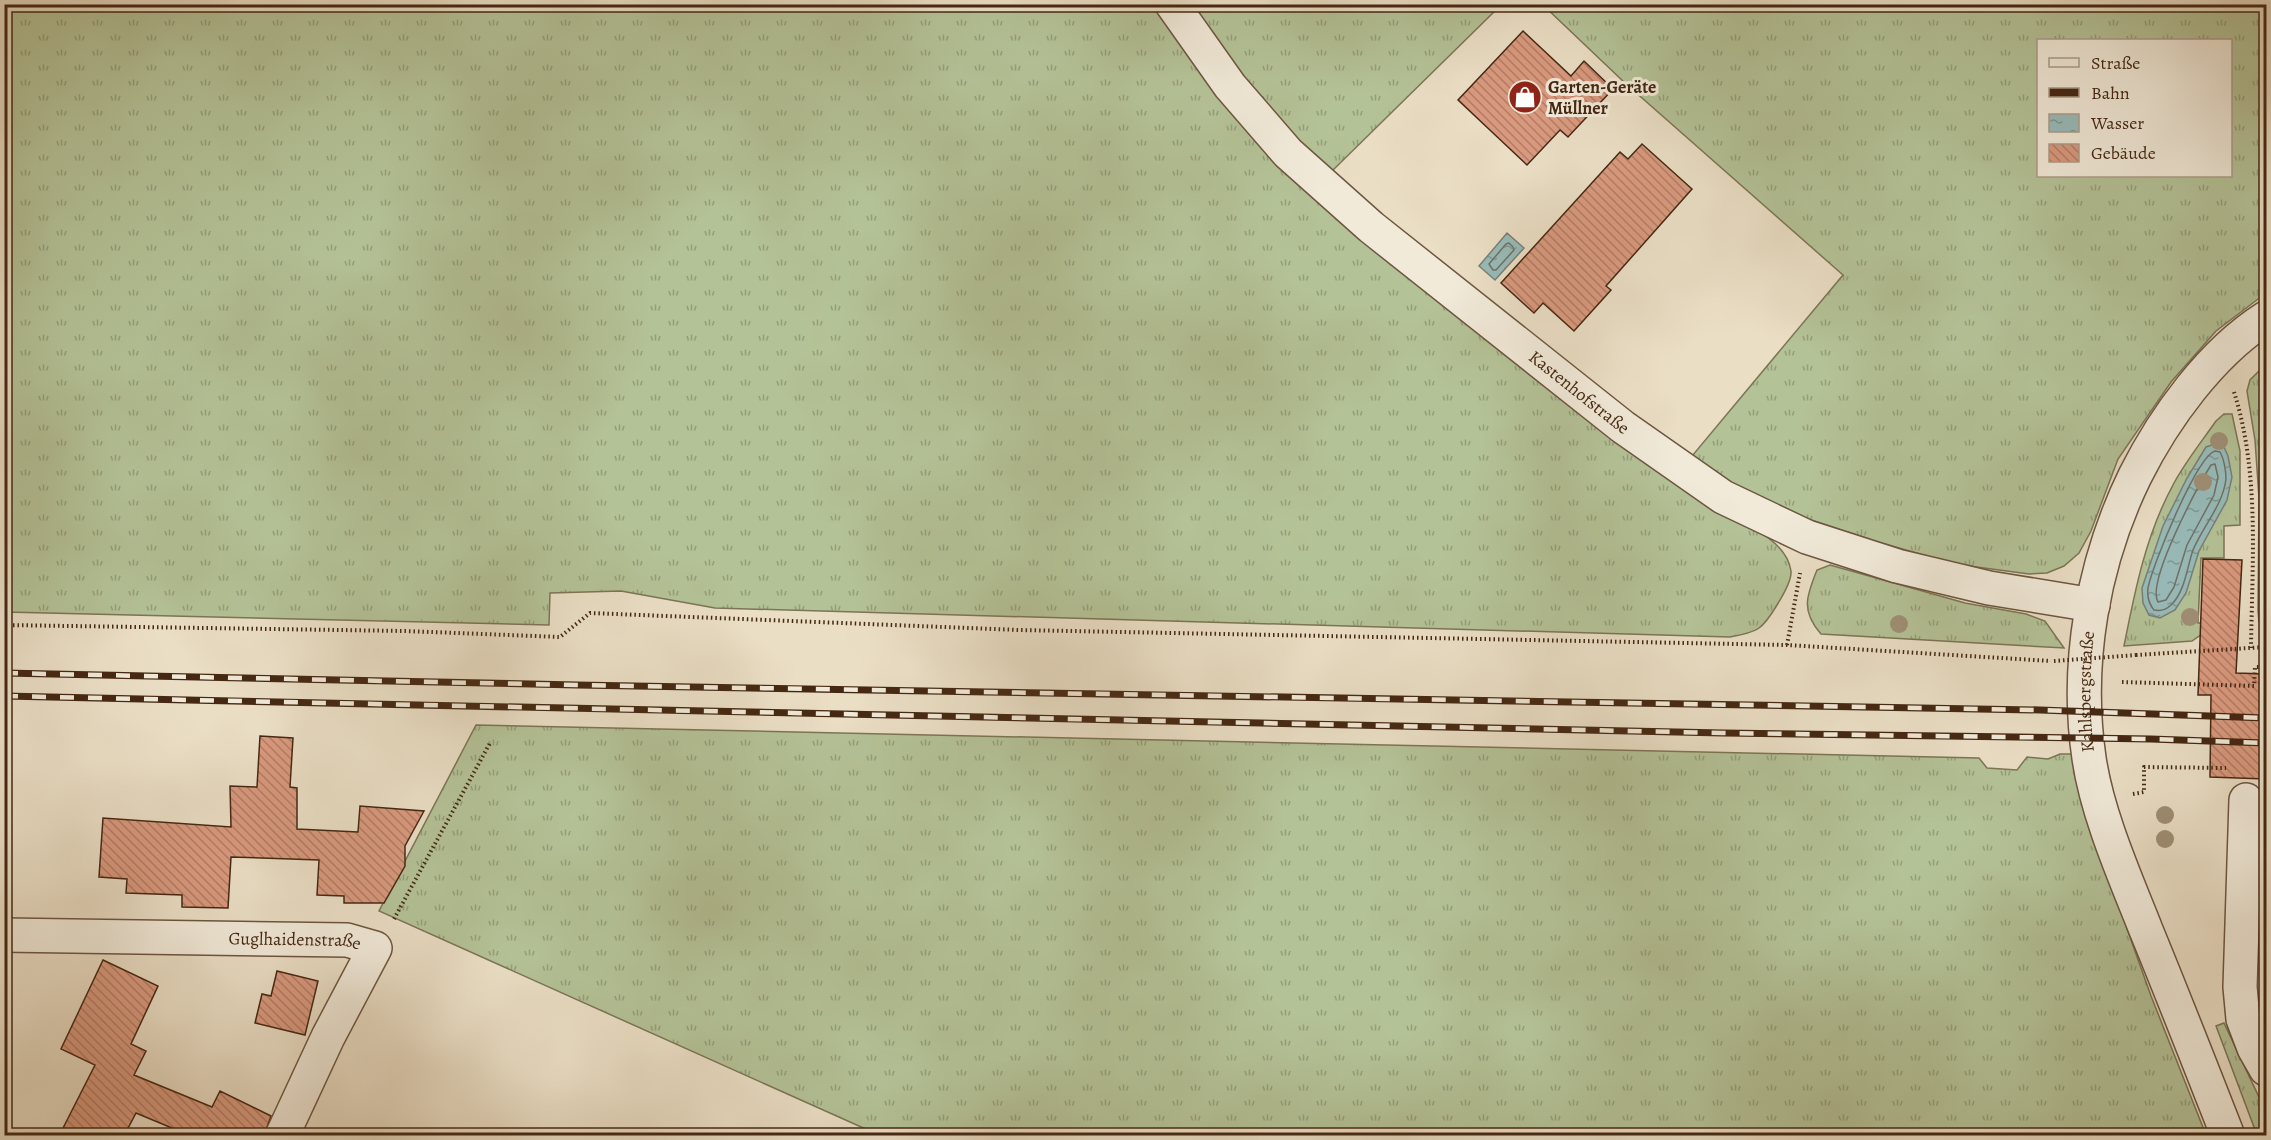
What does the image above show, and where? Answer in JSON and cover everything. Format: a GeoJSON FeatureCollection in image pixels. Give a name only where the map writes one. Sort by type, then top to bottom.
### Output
{"type":"FeatureCollection","features":[{"type":"Feature","properties":{"kind":"street","name":"Kastenhofstraße"},"geometry":{"type":"LineString","coordinates":[[1172,4],[1230,86],[1287,153],[1371,227],[1623,427],[1723,497],[1806,537],[1897,566],[1966,583],[2093,605]]}},
{"type":"Feature","properties":{"kind":"street","name":"Kahlspergstraße"},"geometry":{"type":"LineString","coordinates":[[2228,1136],[2135,903],[2095,789],[2089,758],[2086,714],[2086,652],[2093,605],[2109,541],[2126,495],[2152,442],[2189,391],[2225,352],[2266,318]]}},
{"type":"Feature","properties":{"kind":"street"},"geometry":{"type":"LineString","coordinates":[[2246,800],[2240,987],[2242,1019],[2253,1047],[2266,1069]]}},
{"type":"Feature","properties":{"kind":"street","name":"Guglhaidenstraße"},"geometry":{"type":"LineString","coordinates":[[4,935],[347,940],[375,948],[328,1037],[282,1136]]}},
{"type":"Feature","properties":{"kind":"path"},"geometry":{"type":"LineString","coordinates":[[2226,394],[2232,386],[2244,424],[2252,499],[2251,648]]}},
{"type":"Feature","properties":{"kind":"path"},"geometry":{"type":"LineString","coordinates":[[1788,645],[1806,537]]}},
{"type":"Feature","properties":{"kind":"path"},"geometry":{"type":"LineString","coordinates":[[4,625],[393,631],[560,637],[590,613],[1018,630],[1788,645],[2054,661],[2266,647]]}},
{"type":"Feature","properties":{"kind":"path"},"geometry":{"type":"LineString","coordinates":[[2120,649],[2120,660]]}},
{"type":"Feature","properties":{"kind":"path"},"geometry":{"type":"LineString","coordinates":[[2118,682],[2254,686],[2255,667],[2266,667]]}},
{"type":"Feature","properties":{"kind":"path"},"geometry":{"type":"LineString","coordinates":[[375,948],[401,909],[490,743]]}},
{"type":"Feature","properties":{"kind":"path"},"geometry":{"type":"LineString","coordinates":[[2132,794],[2144,792],[2144,767],[2210,768]]}},
{"type":"Feature","properties":{"kind":"path"},"geometry":{"type":"LineString","coordinates":[[2130,785],[2135,805]]}},
{"type":"Feature","properties":{"kind":"green space"},"geometry":{"type":"Polygon","coordinates":[[[5,4],[1158,5],[1223,92],[1717,510],[1762,533],[1772,541],[1787,559],[1791,571],[1790,579],[1781,598],[1763,625],[1753,631],[1730,637],[715,608],[621,591],[550,593],[549,625],[5,612],[5,4]]]}},
{"type":"Feature","properties":{"kind":"green space"},"geometry":{"type":"Polygon","coordinates":[[[1189,5],[1501,5],[1331,172],[1293,137],[1243,80],[1189,5]]]}},
{"type":"Feature","properties":{"kind":"green space"},"geometry":{"type":"Polygon","coordinates":[[[1543,5],[2266,5],[2266,293],[2216,331],[2171,382],[2118,459],[2091,531],[2079,553],[2064,566],[2047,573],[2029,574],[1954,564],[1875,541],[1787,512],[1728,481],[1692,456],[1843,275],[1625,83],[1543,5]]]}},
{"type":"Feature","properties":{"kind":"green space"},"geometry":{"type":"Polygon","coordinates":[[[2266,364],[2263,613],[2266,613],[2266,632],[2259,622],[2258,611],[2259,498],[2255,440],[2247,391],[2250,380],[2266,364]]]}},
{"type":"Feature","properties":{"kind":"green space"},"geometry":{"type":"Polygon","coordinates":[[[2224,414],[2232,414],[2240,451],[2240,525],[2224,526],[2224,558],[2201,558],[2198,623],[2203,623],[2202,634],[2192,641],[2124,646],[2143,563],[2164,502],[2189,459],[2216,421],[2224,414]]]}},
{"type":"Feature","properties":{"kind":"green space"},"geometry":{"type":"Polygon","coordinates":[[[1830,565],[1965,603],[2026,614],[2045,621],[2064,648],[1821,634],[1810,618],[1808,596],[1817,570],[1830,565]]]}},
{"type":"Feature","properties":{"kind":"green space"},"geometry":{"type":"Polygon","coordinates":[[[476,725],[1979,758],[1987,768],[2017,770],[2027,757],[2048,759],[2060,754],[2074,754],[2083,805],[2151,996],[2206,1135],[879,1135],[379,911],[476,725]]]}},
{"type":"Feature","properties":{"kind":"green space"},"geometry":{"type":"Polygon","coordinates":[[[2224,1023],[2266,1112],[2266,1135],[2257,1135],[2216,1026],[2224,1023]]]}},
{"type":"Feature","properties":{"kind":"water"},"geometry":{"type":"Polygon","coordinates":[[[1507,233],[1524,248],[1495,280],[1479,266],[1507,233]]]}},
{"type":"Feature","properties":{"kind":"water"},"geometry":{"type":"Polygon","coordinates":[[[2215,444],[2224,447],[2228,456],[2232,477],[2227,500],[2199,551],[2186,593],[2175,610],[2160,618],[2149,615],[2143,603],[2142,588],[2163,526],[2187,478],[2206,447],[2215,444]]]}},
{"type":"Feature","properties":{"kind":"building","name":"Garten-Geräte Müllner"},"geometry":{"type":"Polygon","coordinates":[[[1523,31],[1571,76],[1584,61],[1613,89],[1568,137],[1560,130],[1527,165],[1458,100],[1523,31]]]}},
{"type":"Feature","properties":{"kind":"building"},"geometry":{"type":"Polygon","coordinates":[[[1642,144],[1692,189],[1606,286],[1611,290],[1574,331],[1543,303],[1534,313],[1501,283],[1620,152],[1628,159],[1642,144]]]}},
{"type":"Feature","properties":{"kind":"building"},"geometry":{"type":"Polygon","coordinates":[[[2203,559],[2242,560],[2236,673],[2266,674],[2266,779],[2210,777],[2211,695],[2198,695],[2203,559]]]}},
{"type":"Feature","properties":{"kind":"building"},"geometry":{"type":"Polygon","coordinates":[[[260,736],[293,738],[290,787],[297,788],[297,829],[358,832],[360,806],[424,811],[405,846],[405,866],[384,903],[344,903],[344,896],[317,895],[319,860],[231,857],[228,908],[182,907],[182,895],[126,893],[127,879],[99,877],[103,818],[231,827],[230,786],[257,787],[260,736]]]}},
{"type":"Feature","properties":{"kind":"building"},"geometry":{"type":"Polygon","coordinates":[[[103,960],[158,986],[131,1044],[146,1051],[134,1075],[212,1107],[220,1091],[271,1116],[264,1136],[191,1136],[136,1113],[124,1136],[59,1136],[95,1065],[61,1049],[103,960]]]}},
{"type":"Feature","properties":{"kind":"building"},"geometry":{"type":"Polygon","coordinates":[[[277,971],[318,981],[305,1035],[255,1023],[262,994],[271,996],[277,971]]]}},
{"type":"Feature","properties":{"kind":"railway"},"geometry":{"type":"LineString","coordinates":[[4,673],[2040,710],[2266,718]]}},
{"type":"Feature","properties":{"kind":"railway"},"geometry":{"type":"LineString","coordinates":[[4,696],[2266,743]]}},
{"type":"Feature","properties":{"kind":"place","name":"Garten-Geräte Müllner"},"geometry":{"type":"Point","coordinates":[1525,97]}}]}
